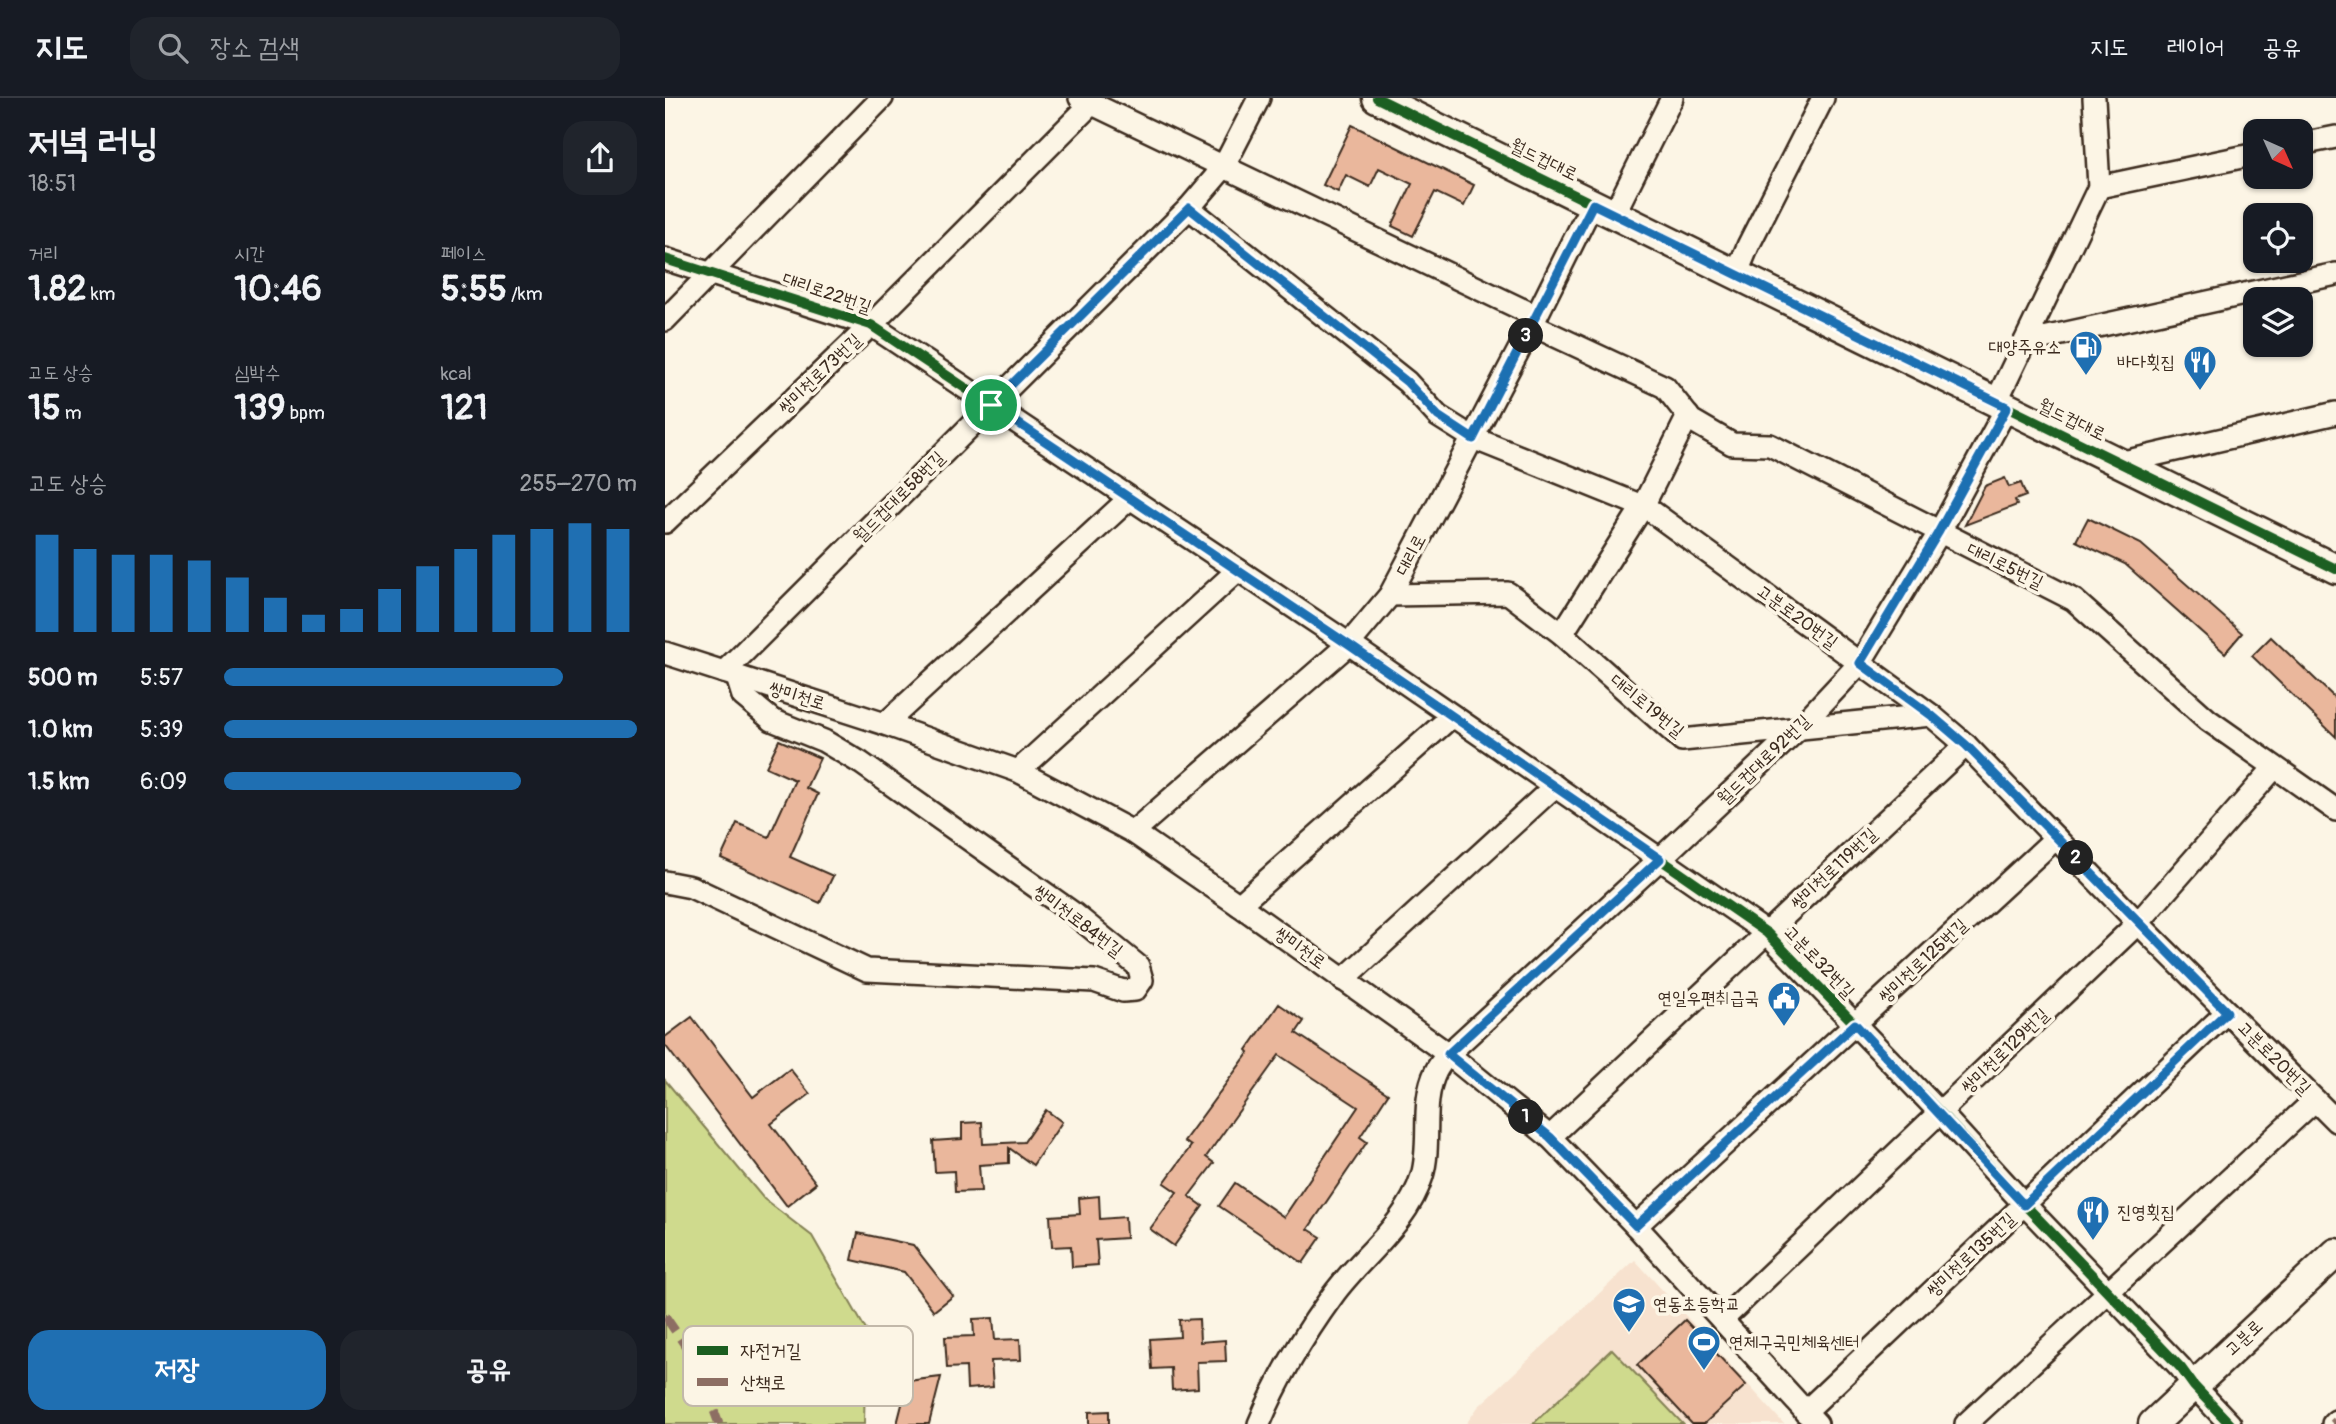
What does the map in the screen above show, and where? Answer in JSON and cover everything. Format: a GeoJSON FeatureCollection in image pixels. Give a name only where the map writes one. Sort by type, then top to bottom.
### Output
{"type":"FeatureCollection","features":[{"type":"Feature","properties":{"kind":"main road","name":"월드컵대로"},"geometry":{"type":"LineString","coordinates":[[1377,98],[2336,569]]}},
{"type":"Feature","properties":{"kind":"main road","name":"고분로"},"geometry":{"type":"LineString","coordinates":[[2153,1424],[2336,1253]]}},
{"type":"Feature","properties":{"kind":"street"},"geometry":{"type":"LineString","coordinates":[[665,320],[882,98]]}},
{"type":"Feature","properties":{"kind":"street","name":"월드컵대로58번길"},"geometry":{"type":"LineString","coordinates":[[731,674],[991,405],[1189,208],[1223,168],[1259,98]]}},
{"type":"Feature","properties":{"kind":"street","name":"대리로"},"geometry":{"type":"LineString","coordinates":[[1133,832],[1349,645],[1390,595],[1534,321],[1672,98]]}},
{"type":"Feature","properties":{"kind":"street"},"geometry":{"type":"LineString","coordinates":[[1736,275],[1823,98]]}},
{"type":"Feature","properties":{"kind":"street"},"geometry":{"type":"LineString","coordinates":[[2094,98],[2099,187],[2243,157]]}},
{"type":"Feature","properties":{"kind":"street","name":"대리로5번길"},"geometry":{"type":"LineString","coordinates":[[1086,101],[1665,387],[1691,420],[1732,444],[1770,446],[2074,600],[2208,720],[2336,810]]}},
{"type":"Feature","properties":{"kind":"street","name":"쌍미천로73번길"},"geometry":{"type":"LineString","coordinates":[[665,522],[871,325],[1086,101]]}},
{"type":"Feature","properties":{"kind":"street"},"geometry":{"type":"LineString","coordinates":[[2313,142],[2336,137]]}},
{"type":"Feature","properties":{"kind":"street","name":"월드컵대로92번길"},"geometry":{"type":"LineString","coordinates":[[1448,1054],[1797,730],[1860,663],[1938,533],[2002,405],[2025,342],[2099,187]]}},
{"type":"Feature","properties":{"kind":"street","name":"고분로20번길"},"geometry":{"type":"LineString","coordinates":[[1189,208],[1407,382],[1438,416],[1473,439],[1643,506],[1931,715],[1966,745],[2336,1121]]}},
{"type":"Feature","properties":{"kind":"street","name":"대리로22번길"},"geometry":{"type":"LineString","coordinates":[[665,259],[871,325],[1349,645]]}},
{"type":"Feature","properties":{"kind":"street"},"geometry":{"type":"LineString","coordinates":[[2025,342],[2336,275]]}},
{"type":"Feature","properties":{"kind":"street"},"geometry":{"type":"LineString","coordinates":[[2119,463],[2336,413]]}},
{"type":"Feature","properties":{"kind":"street"},"geometry":{"type":"LineString","coordinates":[[1562,634],[1643,506],[1688,416]]}},
{"type":"Feature","properties":{"kind":"street"},"geometry":{"type":"LineString","coordinates":[[885,724],[1131,498]]}},
{"type":"Feature","properties":{"kind":"street"},"geometry":{"type":"LineString","coordinates":[[1018,771],[1238,570]]}},
{"type":"Feature","properties":{"kind":"street","name":"대리로19번길"},"geometry":{"type":"LineString","coordinates":[[1390,595],[1508,593],[1562,634],[1682,740],[1931,715]]}},
{"type":"Feature","properties":{"kind":"street","name":"고분로32번길"},"geometry":{"type":"LineString","coordinates":[[1349,645],[1766,933],[1940,1112],[2024,1205],[2181,1368],[2230,1424]]}},
{"type":"Feature","properties":{"kind":"street","name":"쌍미천로"},"geometry":{"type":"LineString","coordinates":[[665,653],[885,724],[1018,771],[1133,832],[1448,1054],[1550,1137],[1636,1226],[1811,1418]]}},
{"type":"Feature","properties":{"kind":"street","name":"쌍미천로84번길"},"geometry":{"type":"LineString","coordinates":[[665,882],[691,887],[867,970],[1094,981],[1123,991],[1135,990],[1142,980],[1137,966],[1073,914],[861,763],[824,741],[772,720],[743,696],[731,674]]}},
{"type":"Feature","properties":{"kind":"street"},"geometry":{"type":"LineString","coordinates":[[1240,905],[1453,716]]}},
{"type":"Feature","properties":{"kind":"street","name":"쌍미천로119번길"},"geometry":{"type":"LineString","coordinates":[[1550,1137],[1966,745]]}},
{"type":"Feature","properties":{"kind":"street","name":"쌍미천로129번길"},"geometry":{"type":"LineString","coordinates":[[1722,1320],[2139,923],[2274,768]]}},
{"type":"Feature","properties":{"kind":"street"},"geometry":{"type":"LineString","coordinates":[[1343,980],[1555,786]]}},
{"type":"Feature","properties":{"kind":"street","name":"쌍미천로125번길"},"geometry":{"type":"LineString","coordinates":[[1636,1226],[2056,838]]}},
{"type":"Feature","properties":{"kind":"street","name":"쌍미천로135번길"},"geometry":{"type":"LineString","coordinates":[[1811,1418],[2024,1205],[2227,1012]]}},
{"type":"Feature","properties":{"kind":"street"},"geometry":{"type":"LineString","coordinates":[[1259,1424],[1286,1365],[1334,1294],[1401,1218],[1422,1177],[1428,1104],[1436,1072],[1448,1054]]}},
{"type":"Feature","properties":{"kind":"street"},"geometry":{"type":"LineString","coordinates":[[1966,1424],[2315,1100]]}},
{"type":"Feature","properties":{"kind":"shaded area","name":"연동초등학교"},"geometry":{"type":"Polygon","coordinates":[[[1635,1260],[1784,1424],[1466,1424],[1478,1407],[1635,1260]]]}},
{"type":"Feature","properties":{"kind":"green space"},"geometry":{"type":"Polygon","coordinates":[[[665,1080],[764,1199],[812,1236],[864,1326],[683,1326],[683,1406],[864,1406],[864,1424],[665,1424],[665,1080]]]}},
{"type":"Feature","properties":{"kind":"green space"},"geometry":{"type":"Polygon","coordinates":[[[1612,1349],[1683,1424],[1533,1424],[1612,1349]]]}},
{"type":"Feature","properties":{"kind":"building"},"geometry":{"type":"Polygon","coordinates":[[[1352,125],[1474,185],[1464,206],[1435,192],[1413,236],[1392,226],[1412,184],[1379,168],[1370,187],[1346,175],[1338,192],[1323,185],[1352,125]]]}},
{"type":"Feature","properties":{"kind":"building"},"geometry":{"type":"Polygon","coordinates":[[[2005,478],[2009,487],[2021,483],[2026,496],[2015,500],[2017,505],[1965,525],[1985,486],[2005,478]]]}},
{"type":"Feature","properties":{"kind":"building"},"geometry":{"type":"Polygon","coordinates":[[[2088,518],[2141,544],[2242,633],[2225,653],[2125,564],[2076,541],[2088,518]]]}},
{"type":"Feature","properties":{"kind":"building"},"geometry":{"type":"Polygon","coordinates":[[[2271,637],[2336,699],[2336,737],[2252,656],[2271,637]]]}},
{"type":"Feature","properties":{"kind":"building"},"geometry":{"type":"Polygon","coordinates":[[[779,740],[820,758],[806,788],[818,794],[790,857],[833,876],[820,903],[721,858],[737,823],[769,837],[795,780],[766,767],[779,740]]]}},
{"type":"Feature","properties":{"kind":"building"},"geometry":{"type":"Polygon","coordinates":[[[1279,1004],[1304,1021],[1296,1033],[1388,1094],[1360,1137],[1367,1142],[1308,1229],[1321,1237],[1303,1263],[1219,1206],[1235,1183],[1284,1217],[1358,1107],[1279,1055],[1206,1157],[1214,1163],[1189,1196],[1203,1206],[1174,1246],[1150,1229],[1177,1192],[1164,1183],[1191,1146],[1184,1141],[1249,1052],[1247,1050],[1279,1004]]]}},
{"type":"Feature","properties":{"kind":"building"},"geometry":{"type":"Polygon","coordinates":[[[692,1017],[753,1097],[790,1069],[810,1094],[771,1124],[816,1183],[787,1206],[665,1045],[665,1037],[692,1017]]]}},
{"type":"Feature","properties":{"kind":"building"},"geometry":{"type":"Polygon","coordinates":[[[1046,1110],[1062,1122],[1033,1165],[1009,1148],[1009,1163],[979,1165],[981,1191],[955,1192],[954,1171],[935,1172],[933,1141],[962,1139],[962,1123],[982,1122],[983,1144],[1024,1142],[1046,1110]]]}},
{"type":"Feature","properties":{"kind":"building"},"geometry":{"type":"Polygon","coordinates":[[[1099,1196],[1100,1219],[1125,1217],[1126,1238],[1096,1240],[1098,1265],[1072,1267],[1071,1246],[1052,1247],[1050,1216],[1080,1214],[1079,1198],[1099,1196]]]}},
{"type":"Feature","properties":{"kind":"building"},"geometry":{"type":"Polygon","coordinates":[[[858,1233],[913,1245],[953,1296],[934,1311],[904,1272],[852,1260],[858,1233]]]}},
{"type":"Feature","properties":{"kind":"building"},"geometry":{"type":"Polygon","coordinates":[[[993,1318],[995,1340],[1020,1339],[1021,1360],[991,1361],[993,1387],[967,1389],[966,1367],[947,1368],[945,1337],[974,1336],[973,1319],[993,1318]]]}},
{"type":"Feature","properties":{"kind":"building"},"geometry":{"type":"Polygon","coordinates":[[[1199,1319],[1200,1342],[1225,1340],[1226,1361],[1197,1362],[1198,1388],[1172,1390],[1171,1368],[1152,1369],[1150,1339],[1180,1337],[1179,1320],[1199,1319]]]}},
{"type":"Feature","properties":{"kind":"building"},"geometry":{"type":"Polygon","coordinates":[[[1685,1320],[1746,1385],[1704,1424],[1692,1424],[1637,1365],[1685,1320]]]}},
{"type":"Feature","properties":{"kind":"building"},"geometry":{"type":"Polygon","coordinates":[[[941,1377],[929,1424],[897,1424],[902,1406],[913,1406],[913,1380],[941,1377]]]}},
{"type":"Feature","properties":{"kind":"building"},"geometry":{"type":"Polygon","coordinates":[[[1109,1411],[1109,1424],[1089,1424],[1089,1412],[1109,1411]]]}},
{"type":"Feature","properties":{"kind":"marked path"},"geometry":{"type":"LineString","coordinates":[[665,1316],[683,1342]]}},
{"type":"Feature","properties":{"kind":"marked path"},"geometry":{"type":"LineString","coordinates":[[712,1406],[719,1424]]}},
{"type":"Feature","properties":{"kind":"marked path"},"geometry":{"type":"LineString","coordinates":[[2333,1424],[2336,1421]]}},
{"type":"Feature","properties":{"kind":"cycle path"},"geometry":{"type":"LineString","coordinates":[[1377,98],[2336,569]]}},
{"type":"Feature","properties":{"kind":"cycle path"},"geometry":{"type":"LineString","coordinates":[[665,259],[871,325],[1349,644],[1767,933],[2181,1368],[2230,1424]]}},
{"type":"Feature","properties":{"kind":"place","name":"대양주유소"},"geometry":{"type":"Point","coordinates":[2086,377]}},
{"type":"Feature","properties":{"kind":"place","name":"바다횟집"},"geometry":{"type":"Point","coordinates":[2200,392]}},
{"type":"Feature","properties":{"kind":"place","name":"연일우편취급국"},"geometry":{"type":"Point","coordinates":[1784,1028]}},
{"type":"Feature","properties":{"kind":"place","name":"진영횟집"},"geometry":{"type":"Point","coordinates":[2093,1242]}},
{"type":"Feature","properties":{"kind":"place","name":"연동초등학교"},"geometry":{"type":"Point","coordinates":[1629,1334]}},
{"type":"Feature","properties":{"kind":"place","name":"연제구국민체육센터"},"geometry":{"type":"Point","coordinates":[1704,1372]}},
{"type":"Feature","properties":{"kind":"route"},"geometry":{"type":"LineString","coordinates":[[1593,204],[2007,407],[1938,533],[1860,663],[1931,715],[1966,745],[2227,1012],[2024,1205],[1855,1024],[1636,1226],[1550,1137],[1448,1054],[1660,859],[1349,645],[991,405],[1189,208],[1407,382],[1438,416],[1473,439],[1593,204]]}}]}
